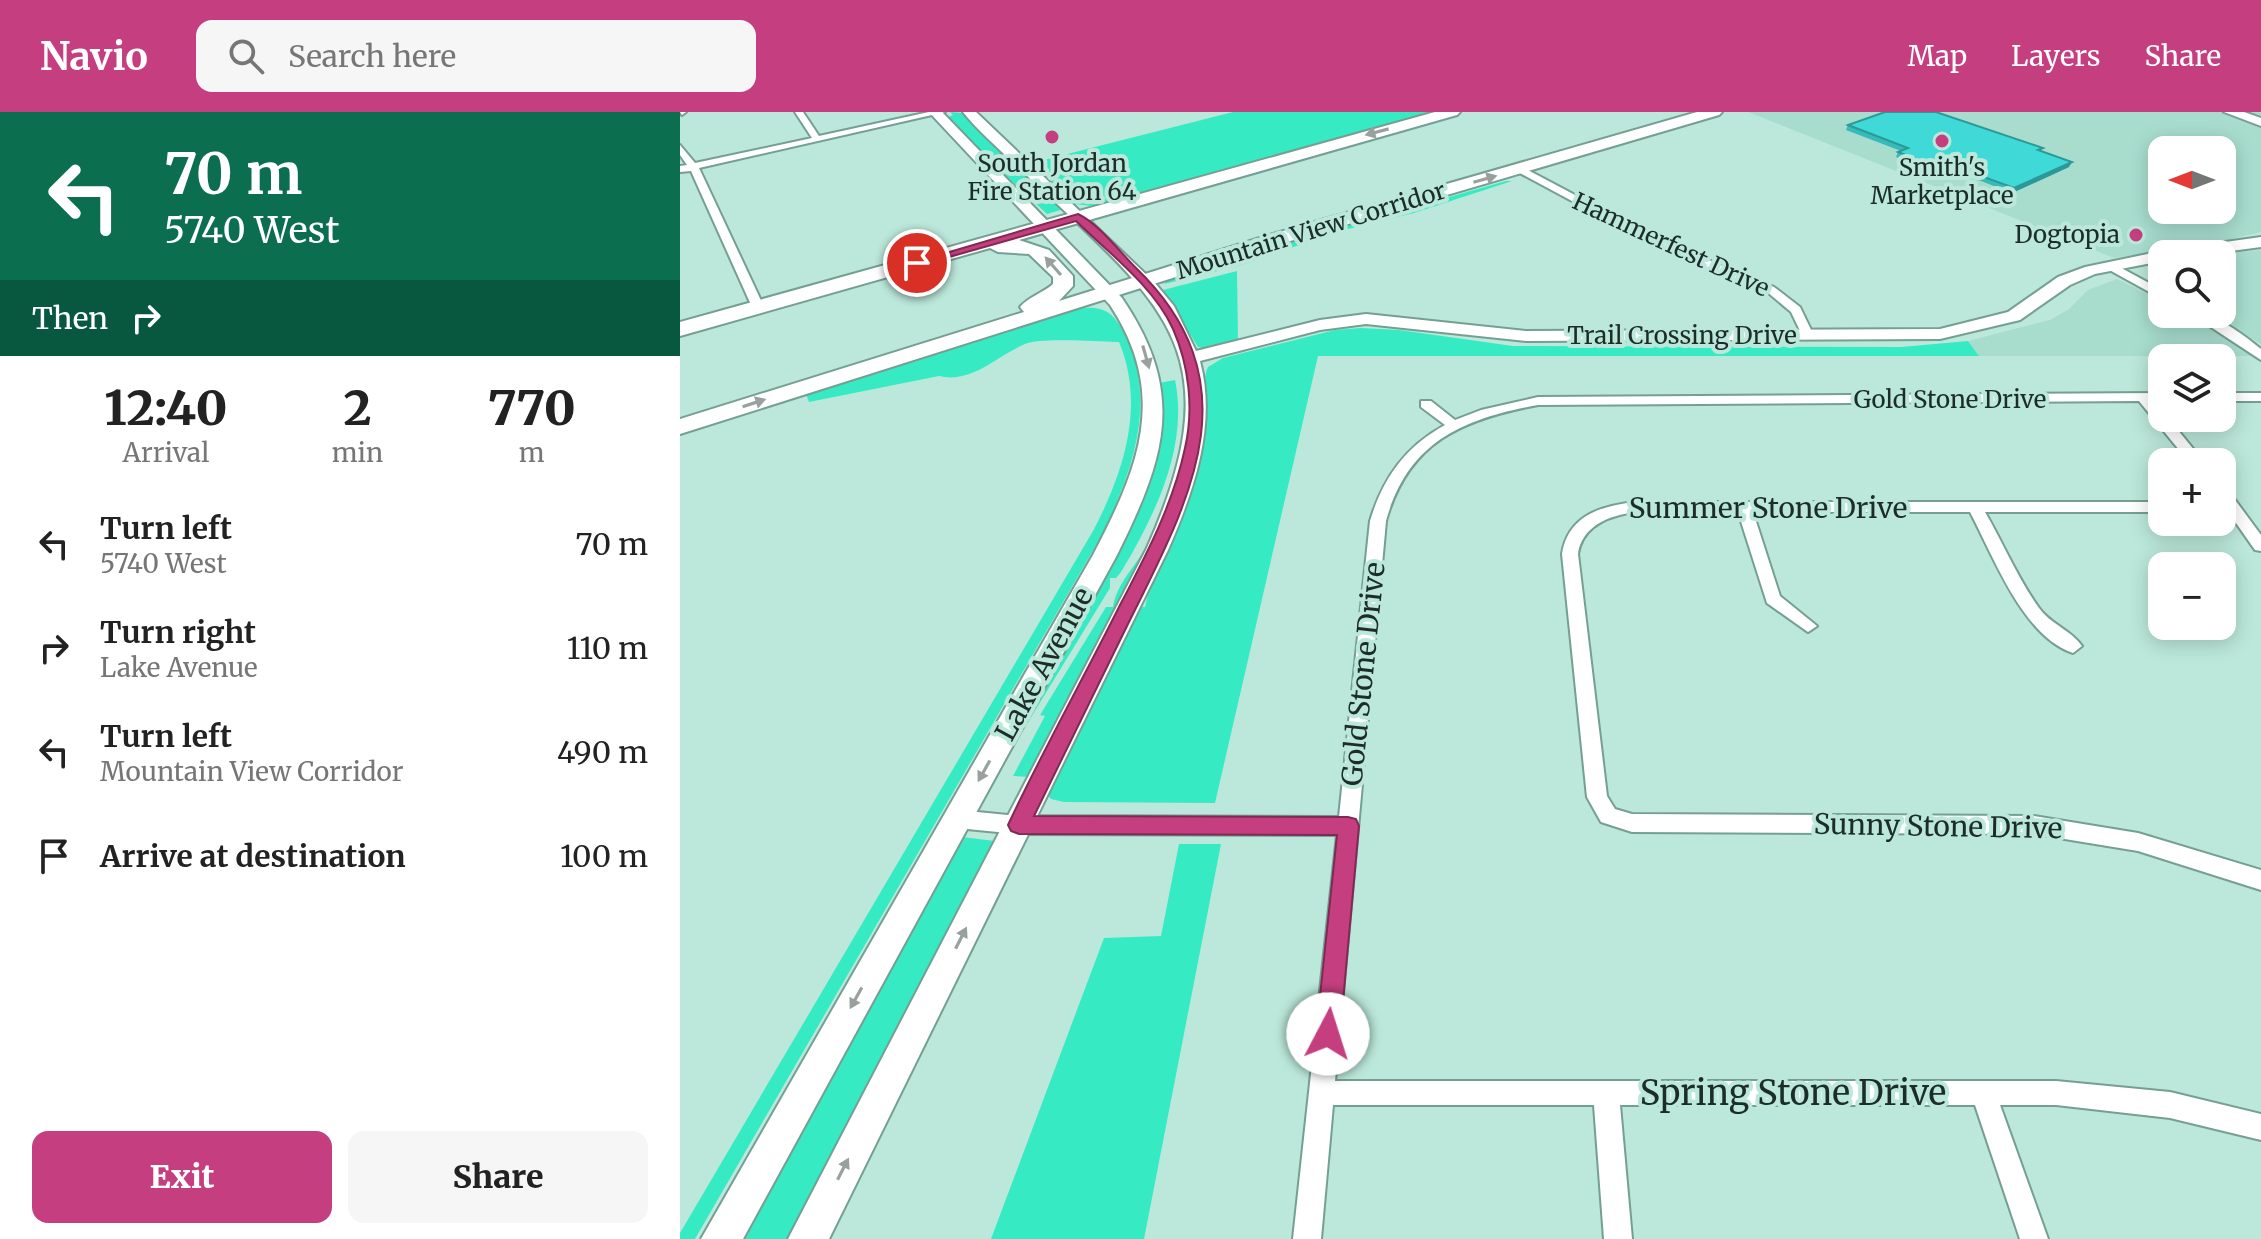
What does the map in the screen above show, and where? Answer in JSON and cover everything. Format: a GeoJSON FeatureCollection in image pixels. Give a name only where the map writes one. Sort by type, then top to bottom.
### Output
{"type":"FeatureCollection","features":[{"type":"Feature","properties":{"kind":"highway"},"geometry":{"type":"LineString","coordinates":[[680,332],[758,307],[1452,112]]}},
{"type":"Feature","properties":{"kind":"highway","name":"Mountain View Corridor"},"geometry":{"type":"LineString","coordinates":[[680,427],[1273,240],[1714,112]]}},
{"type":"Feature","properties":{"kind":"highway"},"geometry":{"type":"LineString","coordinates":[[680,332],[993,247],[1018,245],[1036,249],[1063,276],[1064,283],[1060,290],[1043,302],[832,378]]}},
{"type":"Feature","properties":{"kind":"main road"},"geometry":{"type":"LineString","coordinates":[[2231,112],[2253,115]]}},
{"type":"Feature","properties":{"kind":"street"},"geometry":{"type":"LineString","coordinates":[[799,112],[817,139]]}},
{"type":"Feature","properties":{"kind":"street"},"geometry":{"type":"LineString","coordinates":[[680,169],[937,112]]}},
{"type":"Feature","properties":{"kind":"street","name":"Lake Avenue"},"geometry":{"type":"LineString","coordinates":[[721,1239],[1116,536],[1145,466],[1154,420],[1149,368],[1131,323],[1106,292],[937,112]]}},
{"type":"Feature","properties":{"kind":"street","name":"Lake Avenue"},"geometry":{"type":"LineString","coordinates":[[808,1239],[1157,550],[1180,496],[1195,431],[1196,387],[1190,358],[1171,315],[1144,281],[969,112]]}},
{"type":"Feature","properties":{"kind":"street"},"geometry":{"type":"LineString","coordinates":[[680,148],[692,166],[758,307]]}},
{"type":"Feature","properties":{"kind":"street"},"geometry":{"type":"LineString","coordinates":[[983,162],[1012,155]]}},
{"type":"Feature","properties":{"kind":"street","name":"Hammerfest Drive"},"geometry":{"type":"LineString","coordinates":[[1519,169],[1656,242],[1770,289],[1796,310],[1808,336]]}},
{"type":"Feature","properties":{"kind":"street"},"geometry":{"type":"LineString","coordinates":[[2236,245],[2261,242]]}},
{"type":"Feature","properties":{"kind":"street","name":"Trail Crossing Drive"},"geometry":{"type":"LineString","coordinates":[[1190,358],[1354,319],[1396,320],[1511,336],[1940,334],[1995,323],[2028,309],[2064,281],[2108,265],[2148,258]]}},
{"type":"Feature","properties":{"kind":"street"},"geometry":{"type":"LineString","coordinates":[[2108,265],[2148,287]]}},
{"type":"Feature","properties":{"kind":"street"},"geometry":{"type":"LineString","coordinates":[[2223,328],[2261,356]]}},
{"type":"Feature","properties":{"kind":"street"},"geometry":{"type":"LineString","coordinates":[[2143,397],[2185,448]]}},
{"type":"Feature","properties":{"kind":"street","name":"Gold Stone Drive"},"geometry":{"type":"LineString","coordinates":[[1307,1239],[1381,507],[1390,482],[1408,459],[1453,425],[1505,407],[1556,400],[2148,397]]}},
{"type":"Feature","properties":{"kind":"street"},"geometry":{"type":"LineString","coordinates":[[2236,397],[2261,397]]}},
{"type":"Feature","properties":{"kind":"street"},"geometry":{"type":"LineString","coordinates":[[1426,404],[1453,425]]}},
{"type":"Feature","properties":{"kind":"street"},"geometry":{"type":"LineString","coordinates":[[1744,507],[1773,599],[1808,626]]}},
{"type":"Feature","properties":{"kind":"street"},"geometry":{"type":"LineString","coordinates":[[1975,507],[2033,613],[2047,628],[2073,646]]}},
{"type":"Feature","properties":{"kind":"street","name":"Summer Stone Drive"},"geometry":{"type":"LineString","coordinates":[[1608,816],[1597,797],[1570,554],[1572,540],[1586,521],[1613,510],[2148,507]]}},
{"type":"Feature","properties":{"kind":"street"},"geometry":{"type":"LineString","coordinates":[[2236,516],[2261,546]]}},
{"type":"Feature","properties":{"kind":"street","name":"Sunny Stone Drive"},"geometry":{"type":"LineString","coordinates":[[1608,816],[1632,823],[2034,825],[2138,842],[2261,880]]}},
{"type":"Feature","properties":{"kind":"street"},"geometry":{"type":"LineString","coordinates":[[957,819],[1019,825],[1348,826]]}},
{"type":"Feature","properties":{"kind":"street","name":"Spring Stone Drive"},"geometry":{"type":"LineString","coordinates":[[1322,1093],[1983,1093],[2112,1097],[2170,1105],[2261,1127]]}},
{"type":"Feature","properties":{"kind":"street"},"geometry":{"type":"LineString","coordinates":[[1606,1093],[1618,1239]]}},
{"type":"Feature","properties":{"kind":"street"},"geometry":{"type":"LineString","coordinates":[[1983,1093],[2034,1239]]}},
{"type":"Feature","properties":{"kind":"shaded area"},"geometry":{"type":"Polygon","coordinates":[[[1748,112],[2261,112],[2261,232],[2227,240],[2148,240],[2148,253],[2114,258],[1748,112]]]}},
{"type":"Feature","properties":{"kind":"shaded area"},"geometry":{"type":"Polygon","coordinates":[[[2261,250],[2261,344],[2233,328],[2236,328],[2236,253],[2261,250]]]}},
{"type":"Feature","properties":{"kind":"shaded area"},"geometry":{"type":"Polygon","coordinates":[[[2117,279],[2148,294],[2148,328],[2208,328],[2234,344],[2148,344],[2148,356],[1979,356],[1968,341],[2050,320],[2069,309],[2088,290],[2117,279]]]}},
{"type":"Feature","properties":{"kind":"shaded area"},"geometry":{"type":"Polygon","coordinates":[[[2236,345],[2253,356],[2236,356],[2236,345]]]}},
{"type":"Feature","properties":{"kind":"green space"},"geometry":{"type":"Polygon","coordinates":[[[950,112],[964,113],[1005,154],[985,158],[948,117],[953,115],[950,112]]]}},
{"type":"Feature","properties":{"kind":"green space"},"geometry":{"type":"Polygon","coordinates":[[[1233,112],[1442,112],[1093,206],[1074,204],[1028,164],[1233,112]]]}},
{"type":"Feature","properties":{"kind":"green space"},"geometry":{"type":"Polygon","coordinates":[[[1010,159],[1064,209],[1047,214],[993,164],[1010,159]]]}},
{"type":"Feature","properties":{"kind":"green space"},"geometry":{"type":"Polygon","coordinates":[[[1512,181],[1414,213],[1340,231],[1238,266],[1164,284],[1169,279],[1247,254],[1512,181]]]}},
{"type":"Feature","properties":{"kind":"green space"},"geometry":{"type":"Polygon","coordinates":[[[1237,271],[1238,342],[1208,349],[1198,347],[1163,290],[1237,271]]]}},
{"type":"Feature","properties":{"kind":"green space"},"geometry":{"type":"Polygon","coordinates":[[[1083,308],[1104,310],[1118,322],[1135,360],[1140,385],[1137,436],[1114,510],[695,1239],[680,1239],[680,1233],[1093,531],[1122,463],[1131,415],[1127,366],[1119,342],[1033,342],[963,376],[939,376],[809,402],[806,394],[1083,308]]]}},
{"type":"Feature","properties":{"kind":"green space"},"geometry":{"type":"Polygon","coordinates":[[[1335,330],[1399,330],[1513,346],[1901,347],[1968,341],[1979,356],[1318,356],[1215,803],[1064,802],[1051,799],[1047,794],[1140,607],[1145,607],[1156,570],[1195,479],[1208,367],[1223,358],[1335,330]]]}},
{"type":"Feature","properties":{"kind":"green space"},"geometry":{"type":"Polygon","coordinates":[[[1175,380],[1177,431],[1173,456],[1156,505],[1121,572],[1116,578],[1110,578],[1110,588],[1014,745],[1010,744],[1107,567],[1159,383],[1175,380]]]}},
{"type":"Feature","properties":{"kind":"green space"},"geometry":{"type":"Polygon","coordinates":[[[1188,389],[1186,445],[1168,509],[1031,777],[1013,776],[1045,716],[1040,715],[1106,607],[1113,607],[1122,583],[1155,528],[1176,471],[1183,431],[1184,390],[1188,389]]]}},
{"type":"Feature","properties":{"kind":"green space"},"geometry":{"type":"Polygon","coordinates":[[[962,837],[995,841],[794,1239],[735,1239],[962,837]]]}},
{"type":"Feature","properties":{"kind":"green space"},"geometry":{"type":"Polygon","coordinates":[[[1179,844],[1221,844],[1144,1239],[991,1239],[1104,938],[1161,936],[1179,844]]]}},
{"type":"Feature","properties":{"kind":"building","name":"Smith's Marketplace"},"geometry":{"type":"Polygon","coordinates":[[[1885,112],[1936,112],[2043,148],[2038,150],[2072,162],[2014,188],[1951,165],[1941,169],[1898,152],[1908,148],[1848,125],[1885,112]]]}},
{"type":"Feature","properties":{"kind":"place","name":"South Jordan Fire Station 64"},"geometry":{"type":"Point","coordinates":[1052,137]}},
{"type":"Feature","properties":{"kind":"place","name":"Smith's Marketplace"},"geometry":{"type":"Point","coordinates":[1942,141]}},
{"type":"Feature","properties":{"kind":"place","name":"Dogtopia"},"geometry":{"type":"Point","coordinates":[2136,235]}},
{"type":"Feature","properties":{"kind":"route"},"geometry":{"type":"LineString","coordinates":[[917,263],[1078,218],[1144,281],[1178,327],[1187,347],[1196,387],[1193,445],[1180,496],[1157,550],[1019,825],[1348,826],[1328,1034]]}}]}
